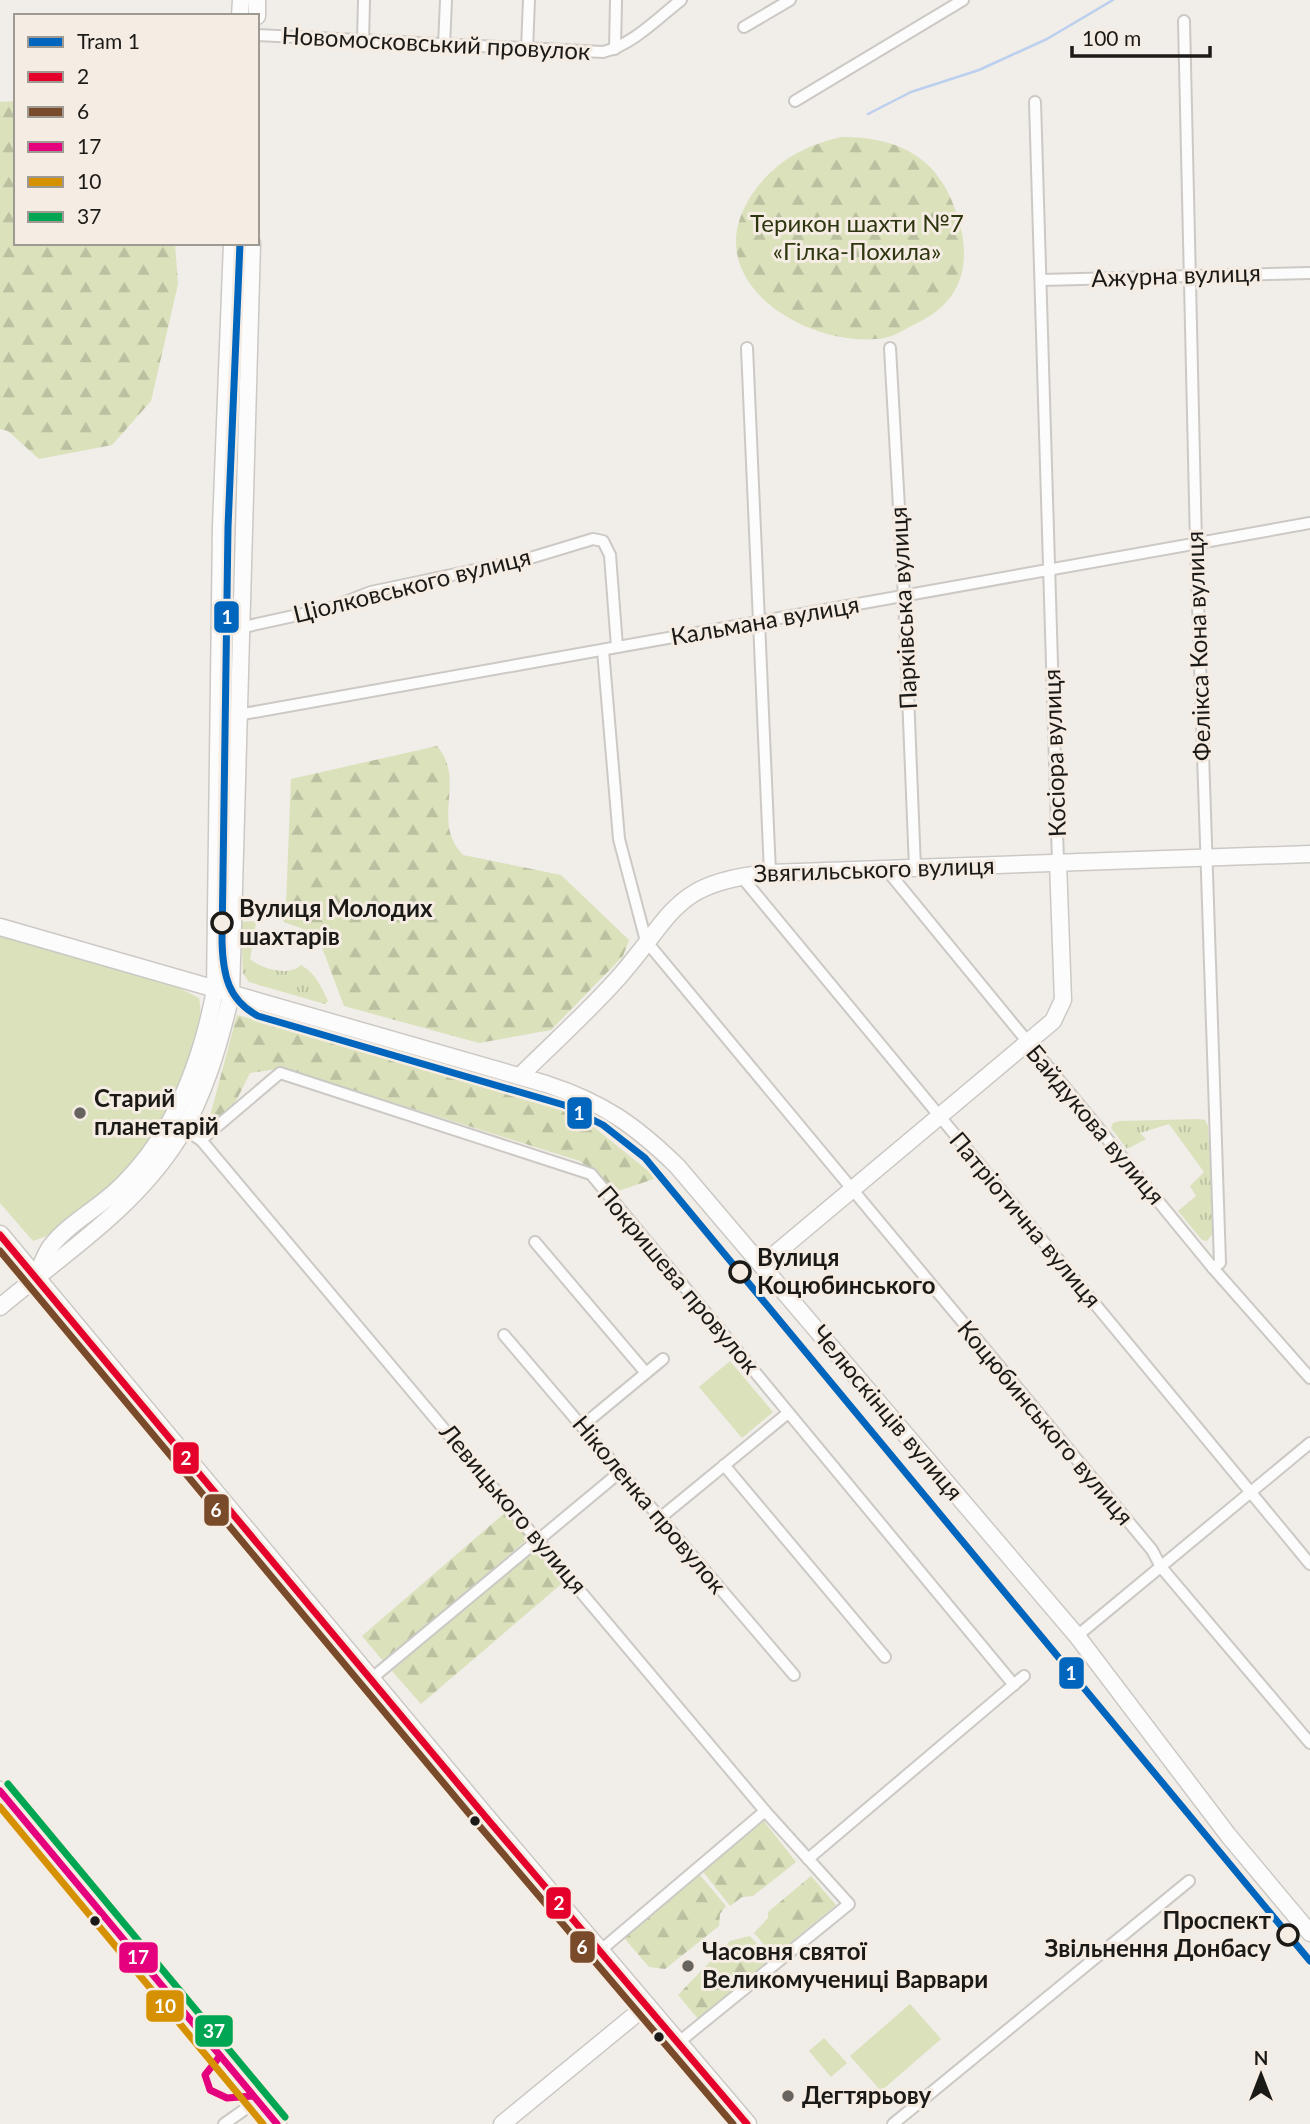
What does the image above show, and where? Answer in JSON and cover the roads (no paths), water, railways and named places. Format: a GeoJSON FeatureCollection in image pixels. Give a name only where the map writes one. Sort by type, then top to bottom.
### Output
{"type":"FeatureCollection","features":[{"type":"Feature","properties":{"kind":"main road"},"geometry":{"type":"LineString","coordinates":[[177,1125],[201,1052],[215,990],[219,627],[232,245]]}},
{"type":"Feature","properties":{"kind":"main road"},"geometry":{"type":"LineString","coordinates":[[0,1307],[132,1197],[210,1072],[231,995],[239,628],[252,245]]}},
{"type":"Feature","properties":{"kind":"main road","name":"Звягильського вулиця"},"geometry":{"type":"LineString","coordinates":[[520,1076],[620,976],[662,919],[684,900],[709,885],[741,876],[1310,854]]}},
{"type":"Feature","properties":{"kind":"main road","name":"Косіора вулиця"},"geometry":{"type":"LineString","coordinates":[[762,1265],[937,1115],[1053,1021],[1063,1000],[1058,863]]}},
{"type":"Feature","properties":{"kind":"main road","name":"Челюскінців вулиця"},"geometry":{"type":"LineString","coordinates":[[0,927],[578,1094],[631,1124],[677,1166],[1077,1636],[1228,1835],[1310,1933]]}},
{"type":"Feature","properties":{"kind":"main road"},"geometry":{"type":"LineString","coordinates":[[0,1235],[747,2124]]}},
{"type":"Feature","properties":{"kind":"main road"},"geometry":{"type":"LineString","coordinates":[[0,1791],[277,2124]]}},
{"type":"Feature","properties":{"kind":"main road"},"geometry":{"type":"LineString","coordinates":[[502,2124],[647,2005]]}},
{"type":"Feature","properties":{"kind":"street"},"geometry":{"type":"LineString","coordinates":[[363,43],[364,0]]}},
{"type":"Feature","properties":{"kind":"street"},"geometry":{"type":"LineString","coordinates":[[444,46],[446,0]]}},
{"type":"Feature","properties":{"kind":"street"},"geometry":{"type":"LineString","coordinates":[[527,49],[528,0]]}},
{"type":"Feature","properties":{"kind":"street"},"geometry":{"type":"LineString","coordinates":[[615,49],[616,0]]}},
{"type":"Feature","properties":{"kind":"street"},"geometry":{"type":"LineString","coordinates":[[615,49],[681,0]]}},
{"type":"Feature","properties":{"kind":"street"},"geometry":{"type":"LineString","coordinates":[[744,27],[790,0]]}},
{"type":"Feature","properties":{"kind":"street"},"geometry":{"type":"LineString","coordinates":[[795,101],[963,0]]}},
{"type":"Feature","properties":{"kind":"street","name":"Фелікса Кона вулиця"},"geometry":{"type":"LineString","coordinates":[[1184,22],[1188,275],[1220,1263],[1213,1268]]}},
{"type":"Feature","properties":{"kind":"street","name":"Новомосковський провулок"},"geometry":{"type":"LineString","coordinates":[[259,35],[363,43],[603,52],[615,49]]}},
{"type":"Feature","properties":{"kind":"street","name":"Косіора вулиця"},"geometry":{"type":"LineString","coordinates":[[1035,102],[1058,863]]}},
{"type":"Feature","properties":{"kind":"street","name":"Ажурна вулиця"},"geometry":{"type":"LineString","coordinates":[[1042,280],[1310,273]]}},
{"type":"Feature","properties":{"kind":"street"},"geometry":{"type":"LineString","coordinates":[[747,348],[762,621],[770,873]]}},
{"type":"Feature","properties":{"kind":"street","name":"Парківська вулиця"},"geometry":{"type":"LineString","coordinates":[[890,348],[915,868]]}},
{"type":"Feature","properties":{"kind":"street","name":"Кальмана вулиця"},"geometry":{"type":"LineString","coordinates":[[220,718],[1310,523]]}},
{"type":"Feature","properties":{"kind":"street","name":"Ціолковського вулиця"},"geometry":{"type":"LineString","coordinates":[[219,627],[239,628],[330,608],[371,593],[527,559],[593,539],[603,541],[610,555],[617,647]]}},
{"type":"Feature","properties":{"kind":"street"},"geometry":{"type":"LineString","coordinates":[[603,650],[619,839],[646,941]]}},
{"type":"Feature","properties":{"kind":"street","name":"Байдукова вулиця"},"geometry":{"type":"LineString","coordinates":[[886,869],[1213,1268],[1310,1378]]}},
{"type":"Feature","properties":{"kind":"street","name":"Патріотична вулиця"},"geometry":{"type":"LineString","coordinates":[[741,876],[1310,1564]]}},
{"type":"Feature","properties":{"kind":"street","name":"Коцюбинського вулиця"},"geometry":{"type":"LineString","coordinates":[[646,941],[1152,1550],[1161,1567],[1310,1743]]}},
{"type":"Feature","properties":{"kind":"street","name":"Покришева провулок"},"geometry":{"type":"LineString","coordinates":[[201,1140],[280,1073],[591,1174],[1014,1685]]}},
{"type":"Feature","properties":{"kind":"street","name":"Левицького вулиця"},"geometry":{"type":"LineString","coordinates":[[177,1125],[201,1140],[765,1811],[849,1904],[679,2042]]}},
{"type":"Feature","properties":{"kind":"street"},"geometry":{"type":"LineString","coordinates":[[535,1242],[646,1373]]}},
{"type":"Feature","properties":{"kind":"street","name":"Ніколенка провулок"},"geometry":{"type":"LineString","coordinates":[[504,1335],[794,1675]]}},
{"type":"Feature","properties":{"kind":"street"},"geometry":{"type":"LineString","coordinates":[[582,1426],[663,1359]]}},
{"type":"Feature","properties":{"kind":"street"},"geometry":{"type":"LineString","coordinates":[[660,1518],[788,1413]]}},
{"type":"Feature","properties":{"kind":"street"},"geometry":{"type":"LineString","coordinates":[[1077,1636],[1252,1494],[1310,1443]]}},
{"type":"Feature","properties":{"kind":"street"},"geometry":{"type":"LineString","coordinates":[[724,1465],[885,1657]]}},
{"type":"Feature","properties":{"kind":"street"},"geometry":{"type":"LineString","coordinates":[[372,1679],[620,1472]]}},
{"type":"Feature","properties":{"kind":"street"},"geometry":{"type":"LineString","coordinates":[[808,1858],[1024,1676]]}},
{"type":"Feature","properties":{"kind":"street"},"geometry":{"type":"LineString","coordinates":[[601,1950],[765,1811]]}},
{"type":"Feature","properties":{"kind":"street"},"geometry":{"type":"LineString","coordinates":[[893,2124],[1189,1881]]}},
{"type":"Feature","properties":{"kind":"street"},"geometry":{"type":"LineString","coordinates":[[224,2124],[258,2101]]}},
{"type":"Feature","properties":{"kind":"waterway"},"geometry":{"type":"LineString","coordinates":[[868,114],[911,92],[979,70],[1047,39],[1113,0]]}},
{"type":"Feature","properties":{"kind":"tram line","name":"1"},"geometry":{"type":"LineString","coordinates":[[240,245],[228,527],[222,942],[226,976],[234,994],[248,1010],[258,1016],[564,1105],[603,1125],[645,1158],[1310,1961]]}},
{"type":"Feature","properties":{"kind":"place","name":"Вулиця Молодих шахтарів"},"geometry":{"type":"Point","coordinates":[222,923]}},
{"type":"Feature","properties":{"kind":"place","name":"Старий планетарій"},"geometry":{"type":"Point","coordinates":[80,1113]}},
{"type":"Feature","properties":{"kind":"place","name":"Вулиця Коцюбинського"},"geometry":{"type":"Point","coordinates":[740,1272]}},
{"type":"Feature","properties":{"kind":"place","name":"Проспект Звільнення Донбасу"},"geometry":{"type":"Point","coordinates":[1288,1935]}},
{"type":"Feature","properties":{"kind":"place","name":"Часовня святої Великомучениці Варвари"},"geometry":{"type":"Point","coordinates":[688,1966]}},
{"type":"Feature","properties":{"kind":"place","name":"Дегтярьову"},"geometry":{"type":"Point","coordinates":[788,2096]}},
{"type":"Feature","properties":{"kind":"park label","name":"Терикон шахти №7 «Гілка-Похила»"},"geometry":{"type":"Point","coordinates":[857,238]}}]}
